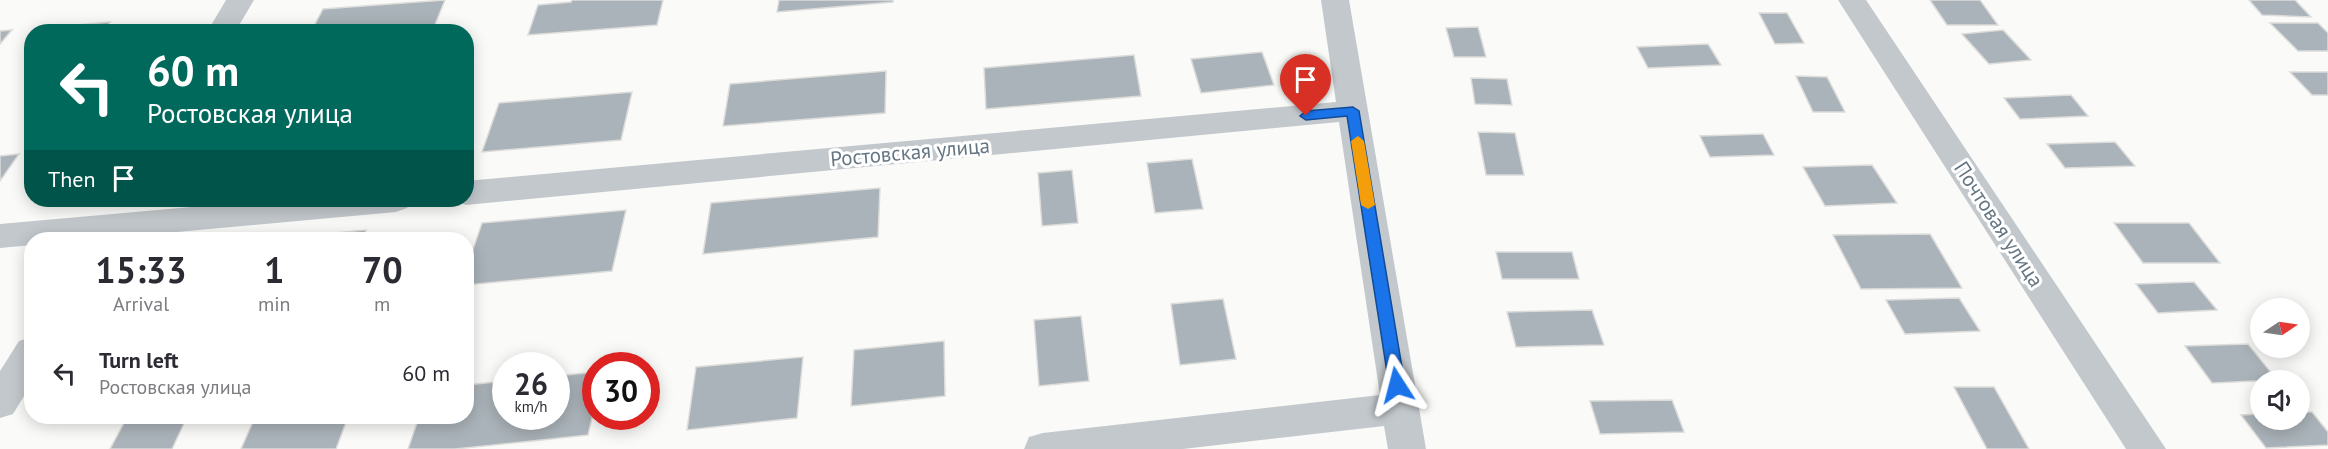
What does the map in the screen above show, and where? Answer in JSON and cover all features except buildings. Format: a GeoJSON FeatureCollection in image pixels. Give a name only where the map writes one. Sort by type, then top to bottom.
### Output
{"type":"FeatureCollection","features":[{"type":"Feature","properties":{"kind":"street"},"geometry":{"type":"LineString","coordinates":[[226,24],[240,0]]}},
{"type":"Feature","properties":{"kind":"street"},"geometry":{"type":"LineString","coordinates":[[1335,0],[1407,449]]}},
{"type":"Feature","properties":{"kind":"street","name":"Почтовая улица"},"geometry":{"type":"LineString","coordinates":[[1852,0],[2147,449]]}},
{"type":"Feature","properties":{"kind":"street","name":"Ростовская улица"},"geometry":{"type":"LineString","coordinates":[[474,192],[1353,111]]}},
{"type":"Feature","properties":{"kind":"street"},"geometry":{"type":"LineString","coordinates":[[31,232],[108,222],[304,207]]}},
{"type":"Feature","properties":{"kind":"street"},"geometry":{"type":"LineString","coordinates":[[0,236],[24,233]]}},
{"type":"Feature","properties":{"kind":"street"},"geometry":{"type":"LineString","coordinates":[[0,403],[24,364]]}},
{"type":"Feature","properties":{"kind":"street"},"geometry":{"type":"LineString","coordinates":[[1043,449],[1401,408]]}},
{"type":"Feature","properties":{"kind":"slow traffic"},"geometry":{"type":"LineString","coordinates":[[1358,141],[1368,205]]}},
{"type":"Feature","properties":{"kind":"route"},"geometry":{"type":"LineString","coordinates":[[1306,116],[1353,111],[1397,385]]}}]}
